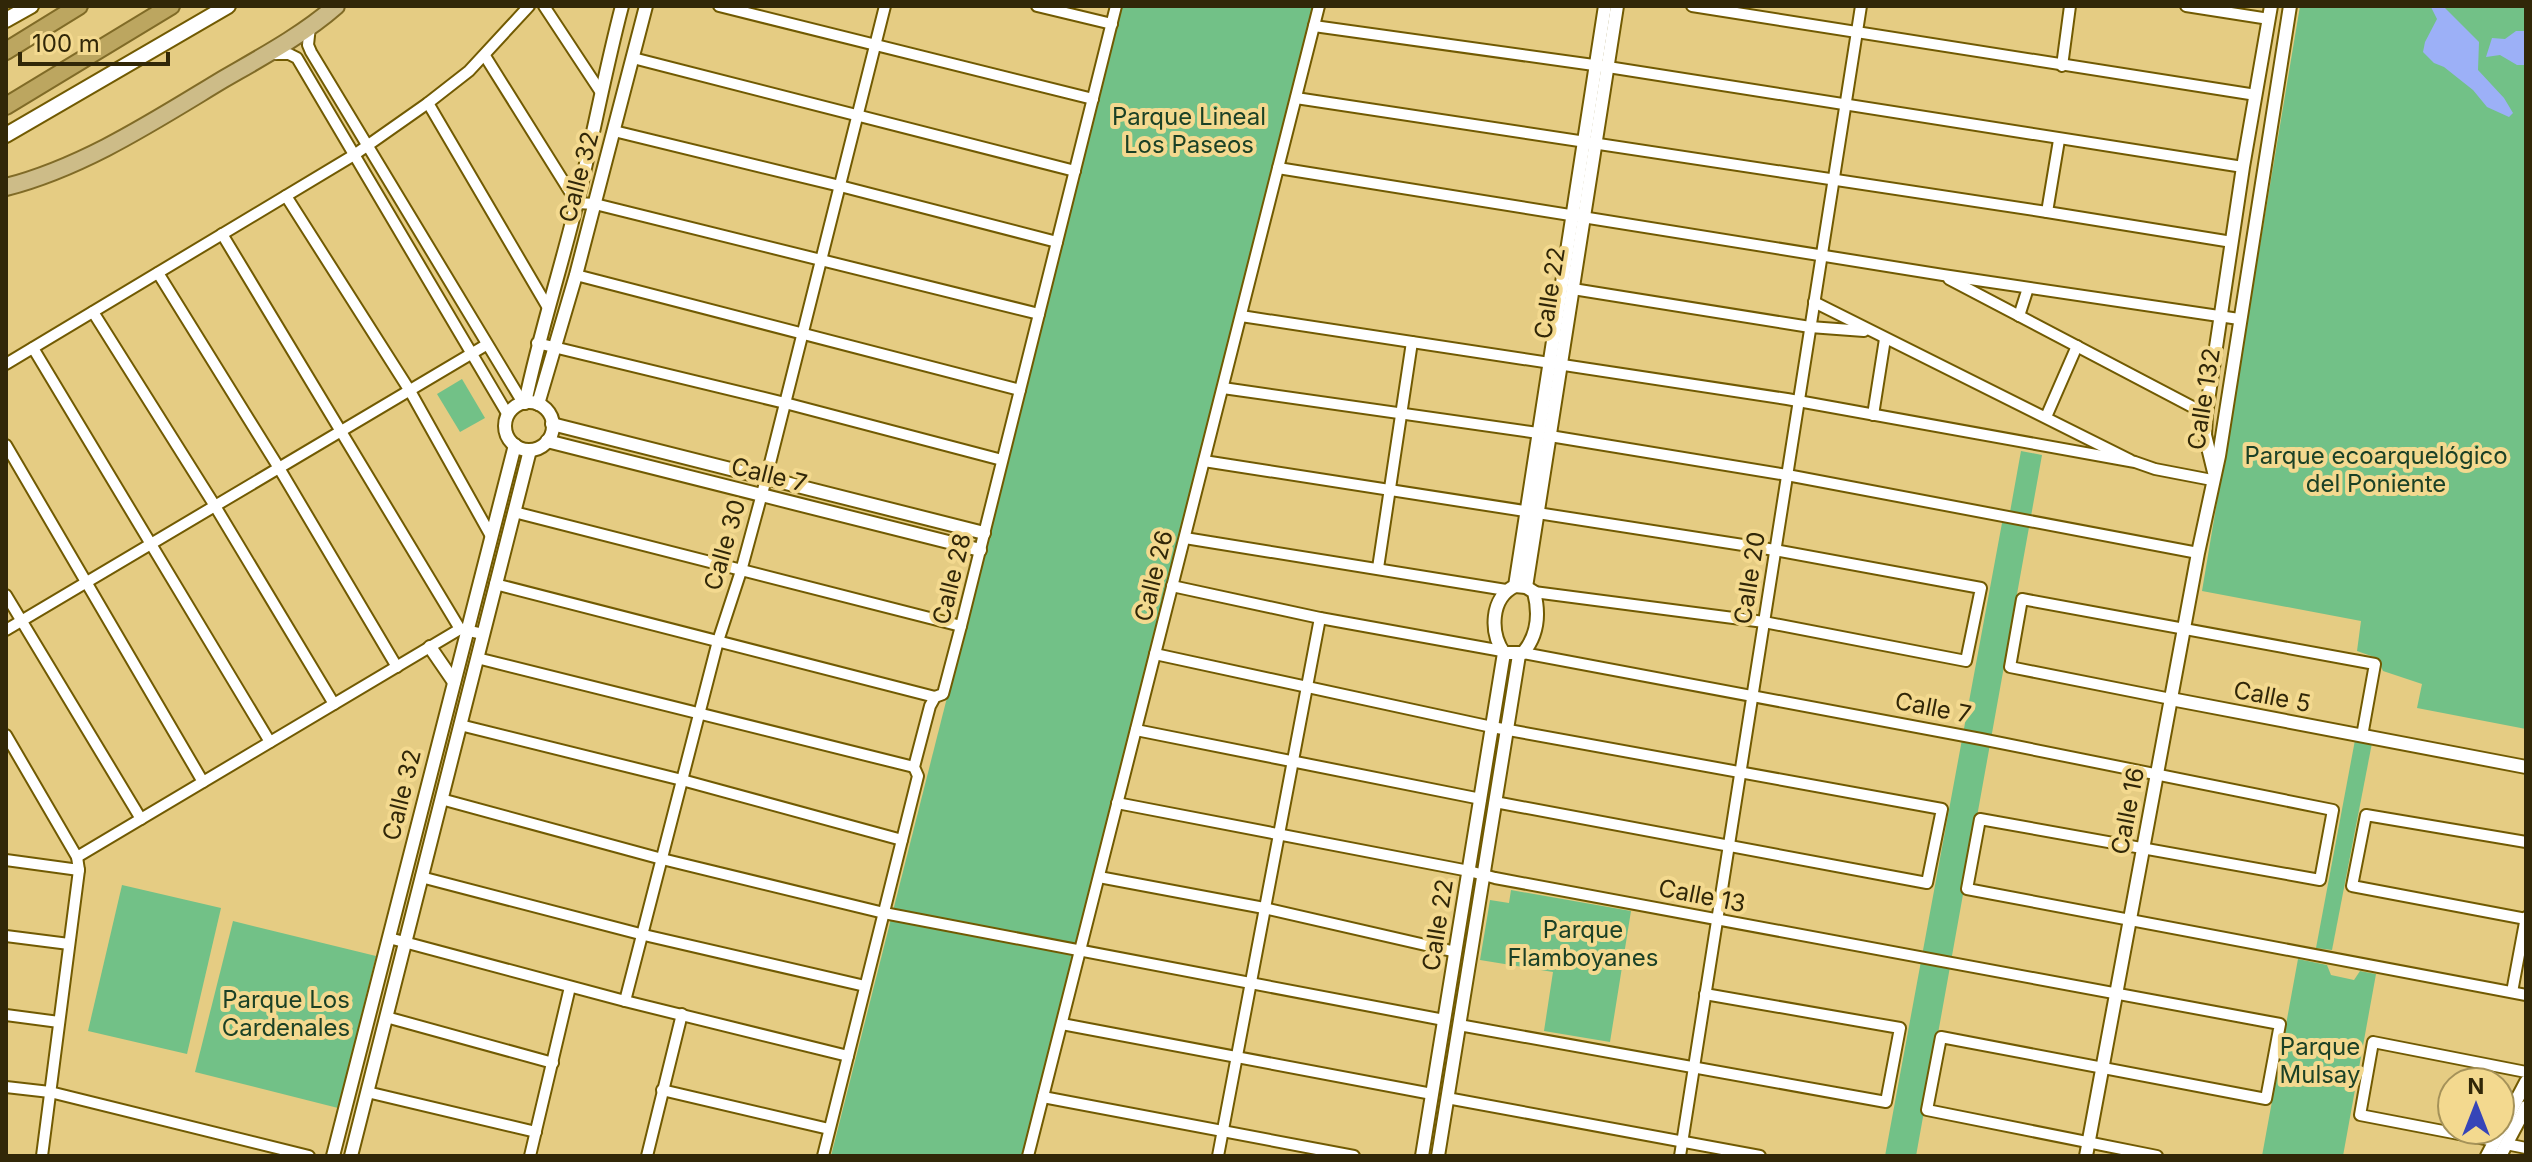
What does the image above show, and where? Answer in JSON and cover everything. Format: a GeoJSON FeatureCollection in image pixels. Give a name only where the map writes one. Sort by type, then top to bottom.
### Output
{"type":"FeatureCollection","features":[{"type":"Feature","properties":{"kind":"highway"},"geometry":{"type":"LineString","coordinates":[[6,51],[79,6]]}},
{"type":"Feature","properties":{"kind":"highway"},"geometry":{"type":"LineString","coordinates":[[6,106],[171,6]]}},
{"type":"Feature","properties":{"kind":"main road"},"geometry":{"type":"LineString","coordinates":[[6,20],[31,6]]}},
{"type":"Feature","properties":{"kind":"main road"},"geometry":{"type":"LineString","coordinates":[[6,135],[228,6]]}},
{"type":"Feature","properties":{"kind":"main road"},"geometry":{"type":"LineString","coordinates":[[10,186],[76,161],[134,132],[264,56],[336,6]]}},
{"type":"Feature","properties":{"kind":"street"},"geometry":{"type":"LineString","coordinates":[[6,364],[354,155],[428,103],[485,56],[529,6]]}},
{"type":"Feature","properties":{"kind":"street"},"geometry":{"type":"LineString","coordinates":[[544,6],[600,91]]}},
{"type":"Feature","properties":{"kind":"street","name":"Calle 32"},"geometry":{"type":"LineString","coordinates":[[529,403],[537,343],[577,203],[600,91],[622,6]]}},
{"type":"Feature","properties":{"kind":"street","name":"Calle 32"},"geometry":{"type":"LineString","coordinates":[[529,403],[556,347],[646,6]]}},
{"type":"Feature","properties":{"kind":"street"},"geometry":{"type":"LineString","coordinates":[[719,6],[1093,99]]}},
{"type":"Feature","properties":{"kind":"street","name":"Calle 30"},"geometry":{"type":"LineString","coordinates":[[625,1001],[718,641],[766,479],[885,6]]}},
{"type":"Feature","properties":{"kind":"street"},"geometry":{"type":"LineString","coordinates":[[1037,6],[1112,24]]}},
{"type":"Feature","properties":{"kind":"street","name":"Calle 28"},"geometry":{"type":"LineString","coordinates":[[823,1156],[918,776],[914,767],[930,706],[935,697],[943,694],[1116,6]]}},
{"type":"Feature","properties":{"kind":"street","name":"Calle 26"},"geometry":{"type":"LineString","coordinates":[[1028,1156],[1319,6]]}},
{"type":"Feature","properties":{"kind":"street","name":"Calle 22"},"geometry":{"type":"LineString","coordinates":[[1602,66],[1605,6]]}},
{"type":"Feature","properties":{"kind":"street","name":"Calle 22"},"geometry":{"type":"LineString","coordinates":[[1438,1156],[1506,729],[1521,654],[1531,643],[1537,623],[1520,589],[1602,66],[1617,6]]}},
{"type":"Feature","properties":{"kind":"street"},"geometry":{"type":"LineString","coordinates":[[1692,6],[2256,95]]}},
{"type":"Feature","properties":{"kind":"street","name":"Calle 20"},"geometry":{"type":"LineString","coordinates":[[1680,1156],[1861,6]]}},
{"type":"Feature","properties":{"kind":"street"},"geometry":{"type":"LineString","coordinates":[[2062,66],[2070,6]]}},
{"type":"Feature","properties":{"kind":"street"},"geometry":{"type":"LineString","coordinates":[[2186,6],[2270,12]]}},
{"type":"Feature","properties":{"kind":"street","name":"Calle 132"},"geometry":{"type":"LineString","coordinates":[[2213,477],[2290,6]]}},
{"type":"Feature","properties":{"kind":"street","name":"Calle 132"},"geometry":{"type":"LineString","coordinates":[[2213,477],[2205,435],[2206,414],[2270,12]]}},
{"type":"Feature","properties":{"kind":"street"},"geometry":{"type":"LineString","coordinates":[[310,25],[308,45],[486,345],[529,403],[548,412],[552,424],[547,441],[530,450],[515,445],[505,431],[508,415],[514,407],[529,403]]}},
{"type":"Feature","properties":{"kind":"street"},"geometry":{"type":"LineString","coordinates":[[1314,26],[1602,66],[2243,167]]}},
{"type":"Feature","properties":{"kind":"street"},"geometry":{"type":"LineString","coordinates":[[264,56],[285,53],[297,58],[508,415]]}},
{"type":"Feature","properties":{"kind":"street"},"geometry":{"type":"LineString","coordinates":[[485,56],[577,203],[595,204],[1039,314]]}},
{"type":"Feature","properties":{"kind":"street"},"geometry":{"type":"LineString","coordinates":[[633,58],[1075,171]]}},
{"type":"Feature","properties":{"kind":"street"},"geometry":{"type":"LineString","coordinates":[[322,100],[335,93]]}},
{"type":"Feature","properties":{"kind":"street"},"geometry":{"type":"LineString","coordinates":[[1296,98],[2232,242]]}},
{"type":"Feature","properties":{"kind":"street"},"geometry":{"type":"LineString","coordinates":[[428,103],[547,306]]}},
{"type":"Feature","properties":{"kind":"street"},"geometry":{"type":"LineString","coordinates":[[614,131],[1057,242]]}},
{"type":"Feature","properties":{"kind":"street"},"geometry":{"type":"LineString","coordinates":[[2047,212],[2059,140]]}},
{"type":"Feature","properties":{"kind":"street"},"geometry":{"type":"LineString","coordinates":[[1278,168],[1821,256],[2239,319]]}},
{"type":"Feature","properties":{"kind":"street"},"geometry":{"type":"LineString","coordinates":[[286,196],[410,391],[491,536]]}},
{"type":"Feature","properties":{"kind":"street","name":"Calle 22"},"geometry":{"type":"LineString","coordinates":[[1555,364],[1573,289],[1578,216]]}},
{"type":"Feature","properties":{"kind":"street"},"geometry":{"type":"LineString","coordinates":[[222,234],[463,630]]}},
{"type":"Feature","properties":{"kind":"street"},"geometry":{"type":"LineString","coordinates":[[158,273],[397,667]]}},
{"type":"Feature","properties":{"kind":"street"},"geometry":{"type":"LineString","coordinates":[[576,275],[1020,390]]}},
{"type":"Feature","properties":{"kind":"street"},"geometry":{"type":"LineString","coordinates":[[1943,275],[2206,414]]}},
{"type":"Feature","properties":{"kind":"street"},"geometry":{"type":"LineString","coordinates":[[2019,316],[2028,288]]}},
{"type":"Feature","properties":{"kind":"street"},"geometry":{"type":"LineString","coordinates":[[1573,289],[1810,327],[1870,332]]}},
{"type":"Feature","properties":{"kind":"street"},"geometry":{"type":"LineString","coordinates":[[1814,302],[2135,462],[2155,469],[2213,477]]}},
{"type":"Feature","properties":{"kind":"street"},"geometry":{"type":"LineString","coordinates":[[93,312],[334,704]]}},
{"type":"Feature","properties":{"kind":"street"},"geometry":{"type":"LineString","coordinates":[[1241,316],[1799,401],[2135,462]]}},
{"type":"Feature","properties":{"kind":"street"},"geometry":{"type":"LineString","coordinates":[[1873,415],[1885,339]]}},
{"type":"Feature","properties":{"kind":"street"},"geometry":{"type":"LineString","coordinates":[[1378,568],[1412,342]]}},
{"type":"Feature","properties":{"kind":"street"},"geometry":{"type":"LineString","coordinates":[[537,343],[1002,460]]}},
{"type":"Feature","properties":{"kind":"street"},"geometry":{"type":"LineString","coordinates":[[6,630],[486,345]]}},
{"type":"Feature","properties":{"kind":"street"},"geometry":{"type":"LineString","coordinates":[[2046,417],[2077,346]]}},
{"type":"Feature","properties":{"kind":"street"},"geometry":{"type":"LineString","coordinates":[[33,348],[270,742]]}},
{"type":"Feature","properties":{"kind":"street"},"geometry":{"type":"LineString","coordinates":[[1223,388],[1544,435],[1787,475],[2198,553]]}},
{"type":"Feature","properties":{"kind":"street","name":"Calle 7"},"geometry":{"type":"LineString","coordinates":[[552,424],[984,533]]}},
{"type":"Feature","properties":{"kind":"street","name":"Calle 7"},"geometry":{"type":"LineString","coordinates":[[547,441],[980,550]]}},
{"type":"Feature","properties":{"kind":"street"},"geometry":{"type":"LineString","coordinates":[[6,445],[203,782]]}},
{"type":"Feature","properties":{"kind":"street","name":"Calle 32"},"geometry":{"type":"LineString","coordinates":[[333,1156],[454,682],[463,630],[515,445]]}},
{"type":"Feature","properties":{"kind":"street","name":"Calle 32"},"geometry":{"type":"LineString","coordinates":[[351,1156],[530,450]]}},
{"type":"Feature","properties":{"kind":"street"},"geometry":{"type":"LineString","coordinates":[[1185,538],[1764,622],[1966,661],[1981,588],[1532,510],[1204,461]]}},
{"type":"Feature","properties":{"kind":"street","name":"Calle 16"},"geometry":{"type":"LineString","coordinates":[[2087,1150],[2213,477]]}},
{"type":"Feature","properties":{"kind":"street"},"geometry":{"type":"LineString","coordinates":[[514,512],[961,626]]}},
{"type":"Feature","properties":{"kind":"street"},"geometry":{"type":"LineString","coordinates":[[495,584],[935,697]]}},
{"type":"Feature","properties":{"kind":"street"},"geometry":{"type":"LineString","coordinates":[[1172,586],[1320,618],[1521,654]]}},
{"type":"Feature","properties":{"kind":"street","name":"Calle 22"},"geometry":{"type":"LineString","coordinates":[[1422,1156],[1503,652],[1494,632],[1494,619],[1497,609],[1520,589]]}},
{"type":"Feature","properties":{"kind":"street"},"geometry":{"type":"LineString","coordinates":[[6,595],[141,819]]}},
{"type":"Feature","properties":{"kind":"street","name":"Calle 5"},"geometry":{"type":"LineString","coordinates":[[2183,630],[2022,599],[2010,667],[2526,767]]}},
{"type":"Feature","properties":{"kind":"street"},"geometry":{"type":"LineString","coordinates":[[1218,1156],[1320,618]]}},
{"type":"Feature","properties":{"kind":"street"},"geometry":{"type":"LineString","coordinates":[[77,857],[430,647],[463,630],[483,634]]}},
{"type":"Feature","properties":{"kind":"street"},"geometry":{"type":"LineString","coordinates":[[2183,630],[2375,664],[2362,736]]}},
{"type":"Feature","properties":{"kind":"street"},"geometry":{"type":"LineString","coordinates":[[430,647],[454,682]]}},
{"type":"Feature","properties":{"kind":"street"},"geometry":{"type":"LineString","coordinates":[[1155,654],[1492,727],[1942,809],[1927,883],[1495,802]]}},
{"type":"Feature","properties":{"kind":"street","name":"Calle 7"},"geometry":{"type":"LineString","coordinates":[[1521,654],[2158,773],[2333,810],[2320,880],[2143,849]]}},
{"type":"Feature","properties":{"kind":"street"},"geometry":{"type":"LineString","coordinates":[[477,658],[914,767]]}},
{"type":"Feature","properties":{"kind":"street"},"geometry":{"type":"LineString","coordinates":[[460,725],[682,780],[902,840]]}},
{"type":"Feature","properties":{"kind":"street"},"geometry":{"type":"LineString","coordinates":[[1136,730],[1481,799]]}},
{"type":"Feature","properties":{"kind":"street"},"geometry":{"type":"LineString","coordinates":[[6,735],[77,857],[79,870],[42,1156]]}},
{"type":"Feature","properties":{"kind":"street"},"geometry":{"type":"LineString","coordinates":[[441,799],[662,859],[884,913],[1444,1020]]}},
{"type":"Feature","properties":{"kind":"street","name":"Calle 13"},"geometry":{"type":"LineString","coordinates":[[1117,803],[1493,878],[2280,1024],[2266,1099],[2102,1068]]}},
{"type":"Feature","properties":{"kind":"street"},"geometry":{"type":"LineString","coordinates":[[2512,992],[2526,918],[2352,886],[2366,815],[2526,842]]}},
{"type":"Feature","properties":{"kind":"street"},"geometry":{"type":"LineString","coordinates":[[2143,849],[1980,819],[1967,889],[2526,995]]}},
{"type":"Feature","properties":{"kind":"street"},"geometry":{"type":"LineString","coordinates":[[6,860],[79,870]]}},
{"type":"Feature","properties":{"kind":"street"},"geometry":{"type":"LineString","coordinates":[[421,877],[644,935],[865,986]]}},
{"type":"Feature","properties":{"kind":"street"},"geometry":{"type":"LineString","coordinates":[[1099,877],[1264,908],[1456,952]]}},
{"type":"Feature","properties":{"kind":"street"},"geometry":{"type":"LineString","coordinates":[[6,936],[69,944]]}},
{"type":"Feature","properties":{"kind":"street"},"geometry":{"type":"LineString","coordinates":[[389,938],[848,1056]]}},
{"type":"Feature","properties":{"kind":"street"},"geometry":{"type":"LineString","coordinates":[[530,1156],[570,987]]}},
{"type":"Feature","properties":{"kind":"street"},"geometry":{"type":"LineString","coordinates":[[1459,1025],[1886,1102],[1900,1028],[1705,994]]}},
{"type":"Feature","properties":{"kind":"street"},"geometry":{"type":"LineString","coordinates":[[647,1156],[682,1014]]}},
{"type":"Feature","properties":{"kind":"street"},"geometry":{"type":"LineString","coordinates":[[6,1015],[59,1022]]}},
{"type":"Feature","properties":{"kind":"street"},"geometry":{"type":"LineString","coordinates":[[386,1017],[553,1063]]}},
{"type":"Feature","properties":{"kind":"street"},"geometry":{"type":"LineString","coordinates":[[1062,1024],[1432,1094]]}},
{"type":"Feature","properties":{"kind":"street"},"geometry":{"type":"LineString","coordinates":[[2102,1068],[1941,1037],[1927,1110],[2087,1150],[2157,1156]]}},
{"type":"Feature","properties":{"kind":"street"},"geometry":{"type":"LineString","coordinates":[[2526,1072],[2373,1042],[2360,1115],[2500,1147],[2526,1148]]}},
{"type":"Feature","properties":{"kind":"street"},"geometry":{"type":"LineString","coordinates":[[2500,1147],[2526,1082]]}},
{"type":"Feature","properties":{"kind":"street"},"geometry":{"type":"LineString","coordinates":[[6,1087],[50,1092],[309,1156]]}},
{"type":"Feature","properties":{"kind":"street"},"geometry":{"type":"LineString","coordinates":[[662,1090],[829,1129]]}},
{"type":"Feature","properties":{"kind":"street"},"geometry":{"type":"LineString","coordinates":[[367,1092],[536,1132]]}},
{"type":"Feature","properties":{"kind":"street"},"geometry":{"type":"LineString","coordinates":[[1043,1097],[1354,1156]]}},
{"type":"Feature","properties":{"kind":"street"},"geometry":{"type":"LineString","coordinates":[[1447,1098],[1760,1156]]}},
{"type":"Feature","properties":{"kind":"street"},"geometry":{"type":"LineString","coordinates":[[2487,1156],[2500,1147],[2526,1107]]}},
{"type":"Feature","properties":{"kind":"green space","name":"Parque Lineal Los Paseos"},"geometry":{"type":"Polygon","coordinates":[[[1122,6],[1319,6],[1185,538],[1023,1156],[831,1156],[1122,6]]]}},
{"type":"Feature","properties":{"kind":"green space","name":"Parque ecoarquelógico del Poniente"},"geometry":{"type":"Polygon","coordinates":[[[2300,6],[2526,6],[2526,729],[2417,708],[2422,684],[2383,671],[2377,658],[2357,651],[2361,621],[2202,591],[2300,6]]]}},
{"type":"Feature","properties":{"kind":"green space"},"geometry":{"type":"Polygon","coordinates":[[[462,379],[485,418],[460,432],[437,394],[462,379]]]}},
{"type":"Feature","properties":{"kind":"green space"},"geometry":{"type":"Polygon","coordinates":[[[2021,451],[2042,455],[1916,1156],[1885,1156],[2002,523],[2010,512],[2021,451]]]}},
{"type":"Feature","properties":{"kind":"green space"},"geometry":{"type":"Polygon","coordinates":[[[2355,740],[2372,743],[2332,950],[2316,948],[2355,740]]]}},
{"type":"Feature","properties":{"kind":"green space"},"geometry":{"type":"Polygon","coordinates":[[[122,885],[221,908],[187,1054],[88,1031],[122,885]]]}},
{"type":"Feature","properties":{"kind":"green space","name":"Parque Flamboyanes"},"geometry":{"type":"Polygon","coordinates":[[[1511,890],[1631,911],[1610,1042],[1544,1031],[1553,972],[1480,960],[1490,900],[1509,903],[1511,890]]]}},
{"type":"Feature","properties":{"kind":"green space","name":"Parque Los Cardenales"},"geometry":{"type":"Polygon","coordinates":[[[233,921],[376,956],[338,1108],[195,1072],[233,921]]]}},
{"type":"Feature","properties":{"kind":"green space","name":"Parque Mulsay"},"geometry":{"type":"Polygon","coordinates":[[[2298,959],[2327,965],[2331,975],[2354,980],[2360,971],[2376,974],[2343,1156],[2262,1156],[2298,959]]]}},
{"type":"Feature","properties":{"kind":"water"},"geometry":{"type":"Polygon","coordinates":[[[2425,6],[2443,6],[2479,42],[2478,70],[2504,98],[2513,113],[2509,117],[2487,107],[2473,90],[2423,52],[2437,19],[2431,7],[2425,6]]]}},
{"type":"Feature","properties":{"kind":"water"},"geometry":{"type":"Polygon","coordinates":[[[2516,31],[2526,31],[2526,65],[2517,65],[2500,55],[2486,57],[2492,38],[2505,39],[2516,31]]]}}]}
